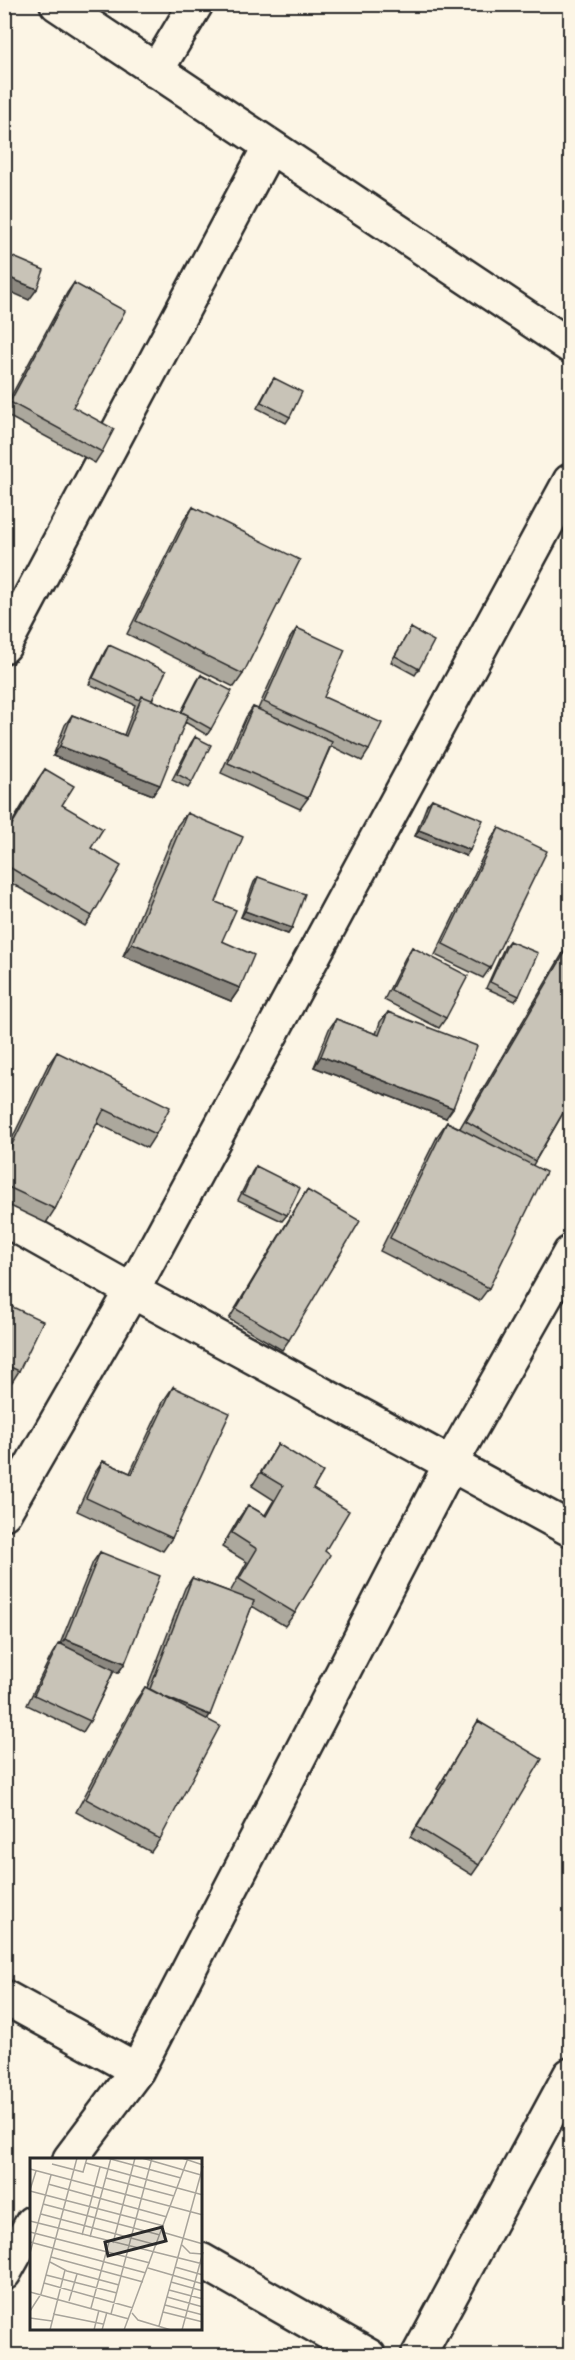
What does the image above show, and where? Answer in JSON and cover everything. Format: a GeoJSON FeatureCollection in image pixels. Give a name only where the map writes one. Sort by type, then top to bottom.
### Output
{"type":"FeatureCollection","features":[{"type":"Feature","properties":{"kind":"street"},"geometry":{"type":"LineString","coordinates":[[57,4],[570,346]]}},
{"type":"Feature","properties":{"kind":"street"},"geometry":{"type":"LineString","coordinates":[[156,71],[196,4]]}},
{"type":"Feature","properties":{"kind":"street"},"geometry":{"type":"LineString","coordinates":[[4,646],[270,147]]}},
{"type":"Feature","properties":{"kind":"street"},"geometry":{"type":"LineString","coordinates":[[4,1513],[132,1291],[570,481]]}},
{"type":"Feature","properties":{"kind":"street"},"geometry":{"type":"LineString","coordinates":[[4,1219],[132,1291],[570,1528]]}},
{"type":"Feature","properties":{"kind":"street"},"geometry":{"type":"LineString","coordinates":[[71,2158],[137,2070],[452,1463],[570,1253]]}},
{"type":"Feature","properties":{"kind":"street"},"geometry":{"type":"LineString","coordinates":[[4,1997],[137,2070]]}},
{"type":"Feature","properties":{"kind":"street"},"geometry":{"type":"LineString","coordinates":[[418,2355],[570,2075]]}},
{"type":"Feature","properties":{"kind":"street"},"geometry":{"type":"LineString","coordinates":[[4,2273],[30,2227]]}},
{"type":"Feature","properties":{"kind":"street"},"geometry":{"type":"LineString","coordinates":[[202,2261],[369,2355]]}},
{"type":"Feature","properties":{"kind":"building"},"geometry":{"type":"Polygon","coordinates":[[[4,253],[44,270],[37,289],[10,278],[4,290],[4,253]]]}},
{"type":"Feature","properties":{"kind":"building"},"geometry":{"type":"Polygon","coordinates":[[[74,283],[125,311],[73,407],[114,429],[102,452],[10,402],[74,283]]]}},
{"type":"Feature","properties":{"kind":"building"},"geometry":{"type":"Polygon","coordinates":[[[274,378],[302,392],[290,417],[261,402],[274,378]]]}},
{"type":"Feature","properties":{"kind":"building"},"geometry":{"type":"Polygon","coordinates":[[[193,507],[300,560],[243,674],[136,621],[193,507]]]}},
{"type":"Feature","properties":{"kind":"building"},"geometry":{"type":"Polygon","coordinates":[[[297,628],[345,650],[324,697],[382,723],[369,750],[264,702],[297,628]]]}},
{"type":"Feature","properties":{"kind":"building"},"geometry":{"type":"Polygon","coordinates":[[[411,628],[434,641],[419,669],[395,656],[411,628]]]}},
{"type":"Feature","properties":{"kind":"building"},"geometry":{"type":"Polygon","coordinates":[[[109,645],[166,671],[152,700],[142,696],[140,700],[93,678],[109,645]]]}},
{"type":"Feature","properties":{"kind":"building"},"geometry":{"type":"Polygon","coordinates":[[[201,675],[232,691],[211,729],[182,712],[201,675]]]}},
{"type":"Feature","properties":{"kind":"building"},"geometry":{"type":"Polygon","coordinates":[[[142,696],[188,715],[160,785],[60,746],[72,715],[126,736],[142,696]]]}},
{"type":"Feature","properties":{"kind":"building"},"geometry":{"type":"Polygon","coordinates":[[[253,707],[332,742],[308,798],[228,763],[253,707]]]}},
{"type":"Feature","properties":{"kind":"building"},"geometry":{"type":"Polygon","coordinates":[[[195,737],[211,745],[192,782],[177,774],[195,737]]]}},
{"type":"Feature","properties":{"kind":"building"},"geometry":{"type":"Polygon","coordinates":[[[45,769],[74,786],[62,805],[103,829],[91,848],[121,866],[92,916],[4,864],[4,838],[45,769]]]}},
{"type":"Feature","properties":{"kind":"building"},"geometry":{"type":"Polygon","coordinates":[[[432,799],[483,820],[470,850],[419,830],[432,799]]]}},
{"type":"Feature","properties":{"kind":"building"},"geometry":{"type":"Polygon","coordinates":[[[187,813],[243,837],[216,902],[236,910],[222,941],[254,955],[240,988],[132,943],[187,813]]]}},
{"type":"Feature","properties":{"kind":"building"},"geometry":{"type":"Polygon","coordinates":[[[499,828],[547,851],[490,968],[443,944],[499,828]]]}},
{"type":"Feature","properties":{"kind":"building"},"geometry":{"type":"Polygon","coordinates":[[[258,877],[305,894],[292,928],[245,911],[258,877]]]}},
{"type":"Feature","properties":{"kind":"building"},"geometry":{"type":"Polygon","coordinates":[[[509,941],[538,953],[519,996],[490,982],[509,941]]]}},
{"type":"Feature","properties":{"kind":"building"},"geometry":{"type":"Polygon","coordinates":[[[570,944],[570,1101],[535,1161],[466,1121],[570,944]]]}},
{"type":"Feature","properties":{"kind":"building"},"geometry":{"type":"Polygon","coordinates":[[[412,947],[468,976],[446,1018],[391,990],[412,947]]]}},
{"type":"Feature","properties":{"kind":"building"},"geometry":{"type":"Polygon","coordinates":[[[388,1012],[477,1046],[453,1108],[321,1056],[336,1019],[379,1035],[388,1012]]]}},
{"type":"Feature","properties":{"kind":"building"},"geometry":{"type":"Polygon","coordinates":[[[57,1052],[170,1107],[156,1134],[104,1109],[55,1209],[4,1185],[4,1161],[57,1052]]]}},
{"type":"Feature","properties":{"kind":"building"},"geometry":{"type":"Polygon","coordinates":[[[447,1122],[546,1172],[489,1288],[390,1238],[447,1122]]]}},
{"type":"Feature","properties":{"kind":"building"},"geometry":{"type":"Polygon","coordinates":[[[256,1166],[300,1188],[287,1215],[243,1194],[256,1166]]]}},
{"type":"Feature","properties":{"kind":"building"},"geometry":{"type":"Polygon","coordinates":[[[307,1190],[360,1221],[289,1340],[236,1309],[307,1190]]]}},
{"type":"Feature","properties":{"kind":"building"},"geometry":{"type":"Polygon","coordinates":[[[4,1303],[43,1321],[19,1371],[4,1364],[4,1303]]]}},
{"type":"Feature","properties":{"kind":"building"},"geometry":{"type":"Polygon","coordinates":[[[173,1387],[230,1413],[172,1538],[86,1498],[103,1461],[132,1474],[173,1387]]]}},
{"type":"Feature","properties":{"kind":"building"},"geometry":{"type":"Polygon","coordinates":[[[278,1444],[323,1472],[313,1489],[349,1511],[325,1551],[330,1555],[295,1613],[239,1579],[257,1549],[232,1533],[248,1505],[266,1516],[283,1486],[261,1473],[278,1444]]]}},
{"type":"Feature","properties":{"kind":"building"},"geometry":{"type":"Polygon","coordinates":[[[100,1552],[160,1576],[125,1663],[65,1639],[100,1552]]]}},
{"type":"Feature","properties":{"kind":"building"},"geometry":{"type":"Polygon","coordinates":[[[192,1578],[254,1601],[210,1715],[150,1689],[192,1578]]]}},
{"type":"Feature","properties":{"kind":"building"},"geometry":{"type":"Polygon","coordinates":[[[59,1643],[114,1670],[90,1721],[34,1695],[59,1643]]]}},
{"type":"Feature","properties":{"kind":"building"},"geometry":{"type":"Polygon","coordinates":[[[145,1687],[220,1726],[160,1839],[86,1799],[145,1687]]]}},
{"type":"Feature","properties":{"kind":"building"},"geometry":{"type":"Polygon","coordinates":[[[478,1721],[542,1759],[479,1865],[417,1827],[478,1721]]]}}]}
